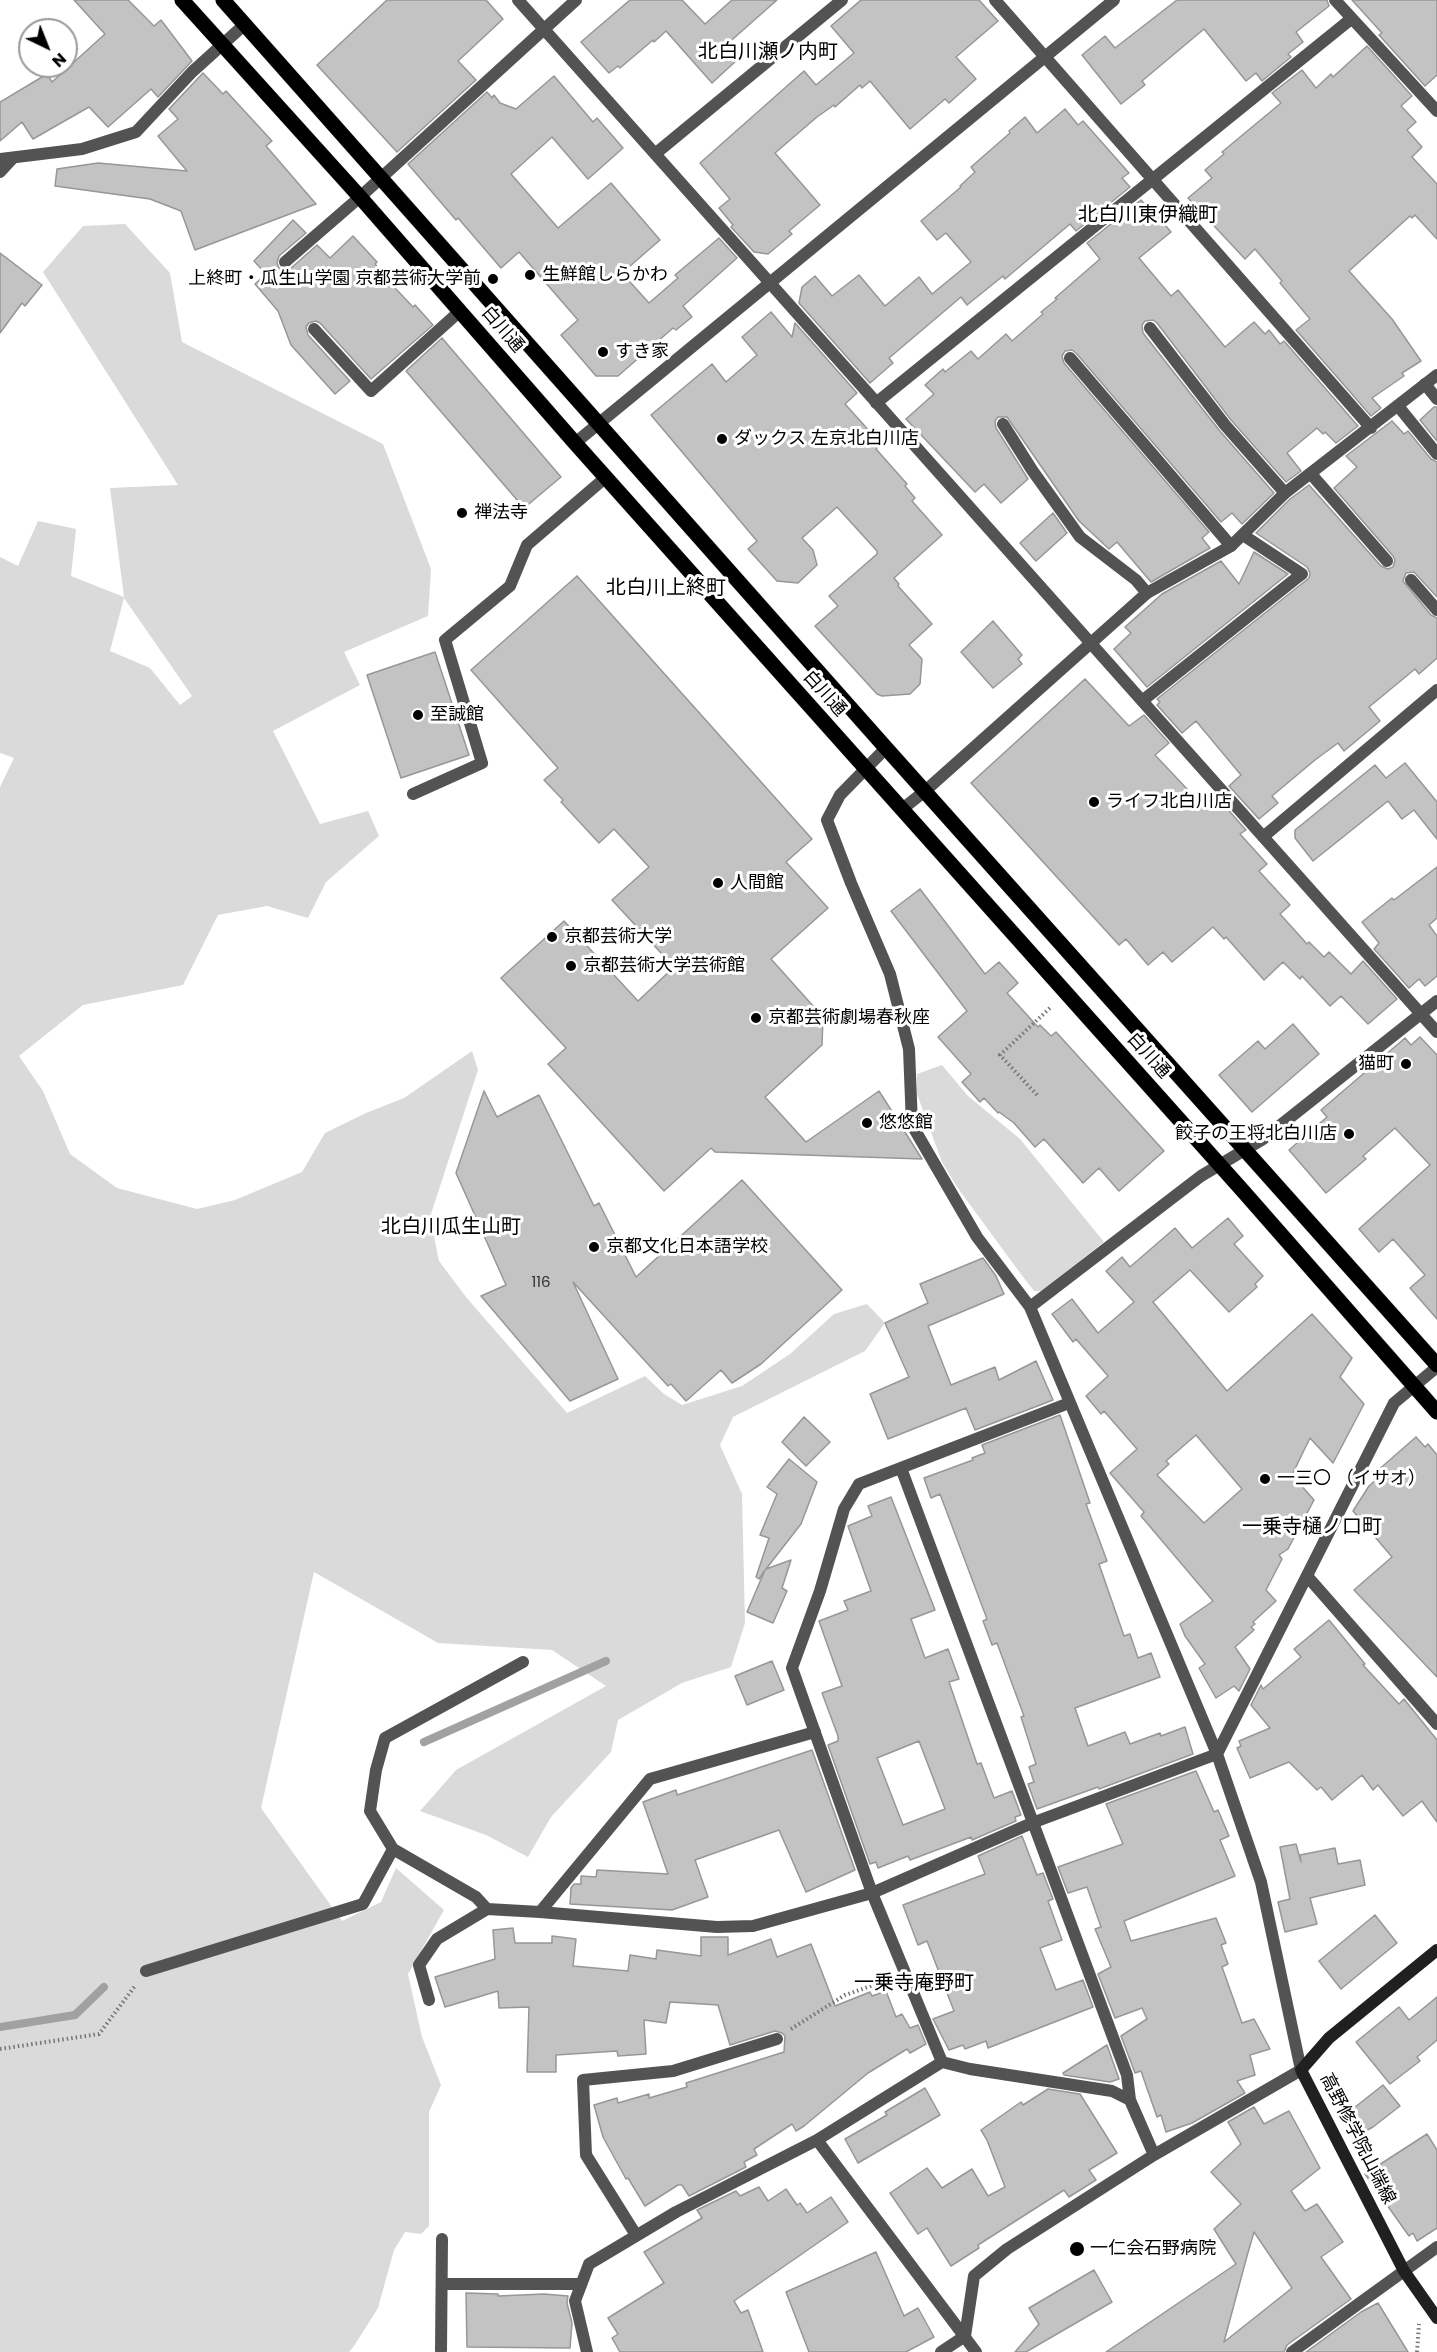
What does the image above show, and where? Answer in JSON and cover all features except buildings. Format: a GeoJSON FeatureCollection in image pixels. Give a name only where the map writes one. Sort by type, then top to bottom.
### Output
{"type":"FeatureCollection","features":[{"type":"Feature","properties":{"kind":"main road","name":"白川通"},"geometry":{"type":"LineString","coordinates":[[182,0],[360,197],[605,478],[1220,1165],[1437,1412]]}},
{"type":"Feature","properties":{"kind":"main road","name":"白川通"},"geometry":{"type":"LineString","coordinates":[[222,0],[1437,1366]]}},
{"type":"Feature","properties":{"kind":"main road","name":"高野修学院山端線"},"geometry":{"type":"LineString","coordinates":[[1437,1950],[1329,2037],[1301,2070],[1404,2271],[1437,2318]]}},
{"type":"Feature","properties":{"kind":"street"},"geometry":{"type":"LineString","coordinates":[[518,0],[1437,1032]]}},
{"type":"Feature","properties":{"kind":"street"},"geometry":{"type":"LineString","coordinates":[[285,262],[380,179],[576,0]]}},
{"type":"Feature","properties":{"kind":"street"},"geometry":{"type":"LineString","coordinates":[[655,154],[842,0]]}},
{"type":"Feature","properties":{"kind":"street"},"geometry":{"type":"LineString","coordinates":[[995,0],[1371,428]]}},
{"type":"Feature","properties":{"kind":"street"},"geometry":{"type":"LineString","coordinates":[[575,444],[1114,0]]}},
{"type":"Feature","properties":{"kind":"street"},"geometry":{"type":"LineString","coordinates":[[1335,0],[1437,111]]}},
{"type":"Feature","properties":{"kind":"street"},"geometry":{"type":"LineString","coordinates":[[876,403],[1351,19]]}},
{"type":"Feature","properties":{"kind":"street"},"geometry":{"type":"LineString","coordinates":[[0,159],[82,149],[136,132],[192,72],[244,24]]}},
{"type":"Feature","properties":{"kind":"street"},"geometry":{"type":"LineString","coordinates":[[0,172],[13,158]]}},
{"type":"Feature","properties":{"kind":"street"},"geometry":{"type":"LineString","coordinates":[[314,329],[371,391],[460,311]]}},
{"type":"Feature","properties":{"kind":"street"},"geometry":{"type":"LineString","coordinates":[[1150,328],[1225,425],[1285,493]]}},
{"type":"Feature","properties":{"kind":"street"},"geometry":{"type":"LineString","coordinates":[[1070,358],[1231,546]]}},
{"type":"Feature","properties":{"kind":"street"},"geometry":{"type":"LineString","coordinates":[[901,810],[1147,592],[1231,546],[1285,493],[1437,375]]}},
{"type":"Feature","properties":{"kind":"street"},"geometry":{"type":"LineString","coordinates":[[1425,384],[1437,399]]}},
{"type":"Feature","properties":{"kind":"street"},"geometry":{"type":"LineString","coordinates":[[1398,406],[1437,454]]}},
{"type":"Feature","properties":{"kind":"street"},"geometry":{"type":"LineString","coordinates":[[1003,424],[1032,470],[1080,537],[1136,580],[1147,592]]}},
{"type":"Feature","properties":{"kind":"street"},"geometry":{"type":"LineString","coordinates":[[1311,474],[1387,561]]}},
{"type":"Feature","properties":{"kind":"street"},"geometry":{"type":"LineString","coordinates":[[413,794],[482,763],[445,640],[510,586],[527,545],[605,478]]}},
{"type":"Feature","properties":{"kind":"street"},"geometry":{"type":"LineString","coordinates":[[1142,701],[1302,574],[1243,535]]}},
{"type":"Feature","properties":{"kind":"street"},"geometry":{"type":"LineString","coordinates":[[1411,580],[1437,610]]}},
{"type":"Feature","properties":{"kind":"street"},"geometry":{"type":"LineString","coordinates":[[1263,837],[1437,690]]}},
{"type":"Feature","properties":{"kind":"street"},"geometry":{"type":"LineString","coordinates":[[886,748],[840,795],[827,819],[851,883],[890,974],[909,1049],[912,1125],[977,1237],[1030,1307],[1068,1403],[1217,1754],[1261,1882],[1301,2070],[1154,2154],[1007,2249],[974,2276],[965,2336],[941,2352]]}},
{"type":"Feature","properties":{"kind":"street"},"geometry":{"type":"LineString","coordinates":[[1030,1307],[1201,1176],[1263,1139],[1437,1001]]}},
{"type":"Feature","properties":{"kind":"street"},"geometry":{"type":"LineString","coordinates":[[429,2000],[419,1965],[437,1940],[487,1909],[540,1911],[717,1927],[753,1926],[872,1893],[1032,1823],[1217,1754],[1394,1403],[1437,1366]]}},
{"type":"Feature","properties":{"kind":"street"},"geometry":{"type":"LineString","coordinates":[[942,2062],[872,1893],[792,1668],[820,1591],[844,1509],[859,1484],[1068,1403]]}},
{"type":"Feature","properties":{"kind":"street"},"geometry":{"type":"LineString","coordinates":[[901,1467],[1127,2075],[1130,2100],[1154,2154]]}},
{"type":"Feature","properties":{"kind":"street"},"geometry":{"type":"LineString","coordinates":[[1307,1576],[1437,1724]]}},
{"type":"Feature","properties":{"kind":"street"},"geometry":{"type":"LineString","coordinates":[[487,1909],[476,1897],[393,1849],[370,1811],[376,1770],[385,1738],[524,1662]]}},
{"type":"Feature","properties":{"kind":"street"},"geometry":{"type":"LineString","coordinates":[[540,1911],[650,1779],[815,1732]]}},
{"type":"Feature","properties":{"kind":"street"},"geometry":{"type":"LineString","coordinates":[[146,1971],[363,1904],[393,1849]]}},
{"type":"Feature","properties":{"kind":"street"},"geometry":{"type":"LineString","coordinates":[[636,2235],[586,2155],[583,2080],[673,2071],[777,2039]]}},
{"type":"Feature","properties":{"kind":"street"},"geometry":{"type":"LineString","coordinates":[[587,2352],[575,2301],[589,2264],[636,2235],[817,2140],[942,2062],[970,2069],[1112,2091],[1130,2100]]}},
{"type":"Feature","properties":{"kind":"street"},"geometry":{"type":"LineString","coordinates":[[817,2140],[976,2352]]}},
{"type":"Feature","properties":{"kind":"street"},"geometry":{"type":"LineString","coordinates":[[441,2349],[442,2239]]}},
{"type":"Feature","properties":{"kind":"street"},"geometry":{"type":"LineString","coordinates":[[1291,2351],[1437,2247]]}},
{"type":"Feature","properties":{"kind":"street"},"geometry":{"type":"LineString","coordinates":[[442,2284],[581,2284]]}},
{"type":"Feature","properties":{"kind":"path"},"geometry":{"type":"LineString","coordinates":[[1037,1095],[1000,1054],[1065,993]]}},
{"type":"Feature","properties":{"kind":"path"},"geometry":{"type":"LineString","coordinates":[[0,2049],[99,2034],[146,1971]]}},
{"type":"Feature","properties":{"kind":"path"},"geometry":{"type":"LineString","coordinates":[[777,2039],[845,1995],[906,1974]]}},
{"type":"Feature","properties":{"kind":"shaded area"},"geometry":{"type":"Polygon","coordinates":[[[125,224],[170,273],[182,342],[383,444],[431,569],[428,616],[344,652],[360,685],[273,731],[320,824],[368,811],[379,836],[326,882],[308,918],[267,906],[218,915],[183,985],[83,1005],[19,1056],[43,1091],[70,1154],[117,1188],[197,1209],[235,1200],[302,1172],[325,1133],[404,1098],[472,1051],[478,1070],[430,1217],[439,1261],[466,1297],[567,1413],[645,1376],[664,1394],[682,1405],[742,1386],[790,1354],[834,1314],[867,1304],[885,1323],[865,1351],[733,1417],[720,1445],[742,1494],[745,1623],[731,1667],[682,1683],[618,1720],[611,1752],[551,1817],[528,1857],[486,1835],[420,1811],[456,1770],[606,1686],[552,1650],[438,1643],[314,1572],[261,1808],[342,1921],[381,1902],[396,1868],[444,1910],[408,1974],[422,2037],[441,2085],[429,2112],[429,2226],[421,2234],[405,2232],[394,2250],[378,2308],[349,2352],[0,2352],[0,787],[14,758],[0,753],[0,557],[18,566],[38,521],[76,529],[71,576],[124,597],[110,488],[178,485],[43,272],[83,226],[125,224]],[[124,598],[110,651],[150,668],[180,705],[192,696],[124,598]]]}},
{"type":"Feature","properties":{"kind":"shaded area"},"geometry":{"type":"Polygon","coordinates":[[[942,1065],[968,1096],[1020,1139],[1104,1242],[1041,1291],[1034,1291],[1020,1273],[957,1187],[942,1162],[917,1094],[917,1074],[942,1065]]]}},
{"type":"Feature","properties":{"kind":"waterway"},"geometry":{"type":"LineString","coordinates":[[424,1742],[606,1661]]}},
{"type":"Feature","properties":{"kind":"waterway"},"geometry":{"type":"LineString","coordinates":[[0,2027],[75,2015],[104,1987]]}},
{"type":"Feature","properties":{"kind":"place","name":"生鮮館しらかわ"},"geometry":{"type":"Point","coordinates":[530,275]}},
{"type":"Feature","properties":{"kind":"place","name":"上終町・瓜生山学園 京都芸術大学前"},"geometry":{"type":"Point","coordinates":[493,279]}},
{"type":"Feature","properties":{"kind":"place","name":"すき家"},"geometry":{"type":"Point","coordinates":[603,352]}},
{"type":"Feature","properties":{"kind":"place","name":"ダックス 左京北白川店"},"geometry":{"type":"Point","coordinates":[722,439]}},
{"type":"Feature","properties":{"kind":"place","name":"禅法寺"},"geometry":{"type":"Point","coordinates":[462,513]}},
{"type":"Feature","properties":{"kind":"place","name":"至誠館"},"geometry":{"type":"Point","coordinates":[418,715]}},
{"type":"Feature","properties":{"kind":"place","name":"ライフ北白川店"},"geometry":{"type":"Point","coordinates":[1094,802]}},
{"type":"Feature","properties":{"kind":"place","name":"人間館"},"geometry":{"type":"Point","coordinates":[718,883]}},
{"type":"Feature","properties":{"kind":"place","name":"京都芸術大学"},"geometry":{"type":"Point","coordinates":[552,937]}},
{"type":"Feature","properties":{"kind":"place","name":"京都芸術大学芸術館"},"geometry":{"type":"Point","coordinates":[571,966]}},
{"type":"Feature","properties":{"kind":"place","name":"京都芸術劇場春秋座"},"geometry":{"type":"Point","coordinates":[756,1018]}},
{"type":"Feature","properties":{"kind":"place","name":"猫町"},"geometry":{"type":"Point","coordinates":[1406,1064]}},
{"type":"Feature","properties":{"kind":"place","name":"悠悠館"},"geometry":{"type":"Point","coordinates":[867,1123]}},
{"type":"Feature","properties":{"kind":"place","name":"餃子の王将北白川店"},"geometry":{"type":"Point","coordinates":[1349,1134]}},
{"type":"Feature","properties":{"kind":"place","name":"京都文化日本語学校"},"geometry":{"type":"Point","coordinates":[594,1247]}},
{"type":"Feature","properties":{"kind":"place","name":"一三〇 （イサオ）"},"geometry":{"type":"Point","coordinates":[1265,1479]}},
{"type":"Feature","properties":{"kind":"place","name":"一仁会石野病院"},"geometry":{"type":"Point","coordinates":[1077,2249]}},
{"type":"Feature","properties":{"kind":"district","name":"北白川瀬ノ内町"},"geometry":{"type":"Point","coordinates":[768,53]}},
{"type":"Feature","properties":{"kind":"district","name":"北白川東伊織町"},"geometry":{"type":"Point","coordinates":[1148,216]}},
{"type":"Feature","properties":{"kind":"district","name":"北白川上終町"},"geometry":{"type":"Point","coordinates":[666,589]}},
{"type":"Feature","properties":{"kind":"district","name":"北白川瓜生山町"},"geometry":{"type":"Point","coordinates":[451,1228]}},
{"type":"Feature","properties":{"kind":"district","name":"一乗寺樋ノ口町"},"geometry":{"type":"Point","coordinates":[1312,1528]}},
{"type":"Feature","properties":{"kind":"district","name":"一乗寺庵野町"},"geometry":{"type":"Point","coordinates":[914,1984]}}]}
